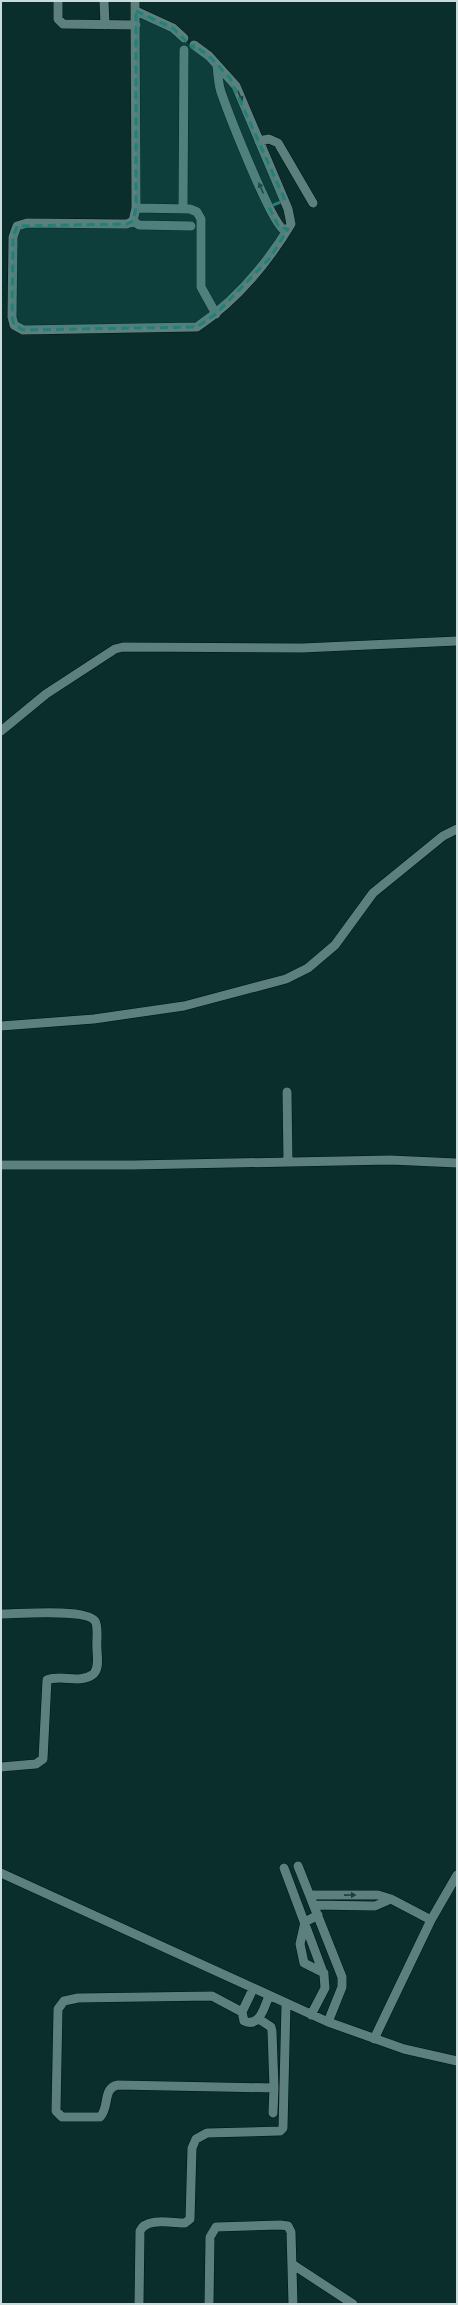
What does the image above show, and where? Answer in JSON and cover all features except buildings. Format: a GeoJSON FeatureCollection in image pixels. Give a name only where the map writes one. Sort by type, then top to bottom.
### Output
{"type":"FeatureCollection","features":[{"type":"Feature","properties":{"kind":"street"},"geometry":{"type":"LineString","coordinates":[[58,1],[60,23],[136,25]]}},
{"type":"Feature","properties":{"kind":"street"},"geometry":{"type":"LineString","coordinates":[[104,1],[105,25]]}},
{"type":"Feature","properties":{"kind":"street"},"geometry":{"type":"LineString","coordinates":[[133,221],[136,208],[135,1]]}},
{"type":"Feature","properties":{"kind":"street"},"geometry":{"type":"LineString","coordinates":[[133,221],[127,224],[27,223],[17,226],[13,237],[12,317],[14,324],[23,330],[197,327],[216,314],[270,258],[288,229],[291,219],[236,86],[209,56],[194,45],[190,38],[184,38],[174,28],[136,11]]}},
{"type":"Feature","properties":{"kind":"street"},"geometry":{"type":"LineString","coordinates":[[183,209],[184,50],[181,44],[184,38]]}},
{"type":"Feature","properties":{"kind":"street"},"geometry":{"type":"LineString","coordinates":[[184,50],[190,50],[194,45]]}},
{"type":"Feature","properties":{"kind":"street"},"geometry":{"type":"LineString","coordinates":[[217,65],[220,91],[269,207],[280,228],[288,229]]}},
{"type":"Feature","properties":{"kind":"street"},"geometry":{"type":"LineString","coordinates":[[231,117],[247,112]]}},
{"type":"Feature","properties":{"kind":"street"},"geometry":{"type":"LineString","coordinates":[[259,141],[269,139],[278,143],[313,203]]}},
{"type":"Feature","properties":{"kind":"street"},"geometry":{"type":"LineString","coordinates":[[269,207],[284,200]]}},
{"type":"Feature","properties":{"kind":"street"},"geometry":{"type":"LineString","coordinates":[[136,208],[183,209],[197,212],[201,219],[201,287],[216,314]]}},
{"type":"Feature","properties":{"kind":"street"},"geometry":{"type":"LineString","coordinates":[[133,221],[139,225],[191,226]]}},
{"type":"Feature","properties":{"kind":"street"},"geometry":{"type":"LineString","coordinates":[[1,731],[46,694],[115,649],[131,647],[302,648],[457,641]]}},
{"type":"Feature","properties":{"kind":"street"},"geometry":{"type":"LineString","coordinates":[[1,1026],[94,1019],[184,1006],[286,979],[308,968],[335,945],[373,893],[443,836],[457,829]]}},
{"type":"Feature","properties":{"kind":"street"},"geometry":{"type":"LineString","coordinates":[[287,1092],[288,1162]]}},
{"type":"Feature","properties":{"kind":"street"},"geometry":{"type":"LineString","coordinates":[[1,1165],[133,1165],[390,1160],[457,1163]]}},
{"type":"Feature","properties":{"kind":"street"},"geometry":{"type":"LineString","coordinates":[[1,1614],[75,1614],[90,1618],[96,1624],[97,1666],[94,1674],[88,1677],[52,1678],[47,1680],[43,1759],[36,1764],[1,1767]]}},
{"type":"Feature","properties":{"kind":"street"},"geometry":{"type":"LineString","coordinates":[[298,1866],[337,1960],[343,1983],[328,2022]]}},
{"type":"Feature","properties":{"kind":"street"},"geometry":{"type":"LineString","coordinates":[[284,1868],[324,1973],[326,1983],[311,2015]]}},
{"type":"Feature","properties":{"kind":"street"},"geometry":{"type":"LineString","coordinates":[[1,1874],[165,1946],[253,1989],[328,2022],[404,2049],[457,2061]]}},
{"type":"Feature","properties":{"kind":"street"},"geometry":{"type":"LineString","coordinates":[[374,2039],[431,1920],[457,1875]]}},
{"type":"Feature","properties":{"kind":"street"},"geometry":{"type":"LineString","coordinates":[[311,1895],[378,1895],[392,1899],[431,1920]]}},
{"type":"Feature","properties":{"kind":"street"},"geometry":{"type":"LineString","coordinates":[[314,1905],[375,1906],[392,1899]]}},
{"type":"Feature","properties":{"kind":"street"},"geometry":{"type":"LineString","coordinates":[[304,1922],[318,1916]]}},
{"type":"Feature","properties":{"kind":"street"},"geometry":{"type":"LineString","coordinates":[[304,1922],[300,1944],[304,1963],[324,1973]]}},
{"type":"Feature","properties":{"kind":"street"},"geometry":{"type":"LineString","coordinates":[[326,1983],[343,1983]]}},
{"type":"Feature","properties":{"kind":"street"},"geometry":{"type":"LineString","coordinates":[[253,1989],[242,2012],[242,2017],[249,2023],[254,2023],[258,2019],[269,1996]]}},
{"type":"Feature","properties":{"kind":"street"},"geometry":{"type":"LineString","coordinates":[[242,2012],[212,1996],[78,1998],[64,2001],[58,2009],[56,2111],[62,2117],[100,2117],[106,2107],[108,2090],[112,2086],[118,2085],[274,2088]]}},
{"type":"Feature","properties":{"kind":"street"},"geometry":{"type":"LineString","coordinates":[[139,2304],[140,2231],[142,2226],[148,2222],[185,2223],[190,2219],[192,2148],[196,2139],[207,2133],[280,2131],[283,2128],[286,2004]]}},
{"type":"Feature","properties":{"kind":"street"},"geometry":{"type":"LineString","coordinates":[[258,2019],[271,2027],[272,2031],[274,2088],[273,2113]]}},
{"type":"Feature","properties":{"kind":"street"},"geometry":{"type":"LineString","coordinates":[[209,2304],[210,2237],[216,2227],[288,2226],[292,2232],[293,2304]]}},
{"type":"Feature","properties":{"kind":"street"},"geometry":{"type":"LineString","coordinates":[[292,2264],[353,2304]]}},
{"type":"Feature","properties":{"kind":"highlighted area"},"geometry":{"type":"Polygon","coordinates":[[[136,11],[173,28],[193,48],[194,45],[209,56],[230,78],[285,200],[269,207],[279,227],[288,229],[270,258],[216,314],[197,327],[23,330],[14,325],[12,317],[13,237],[17,226],[127,224],[133,221],[136,208],[136,11]]]}}]}
